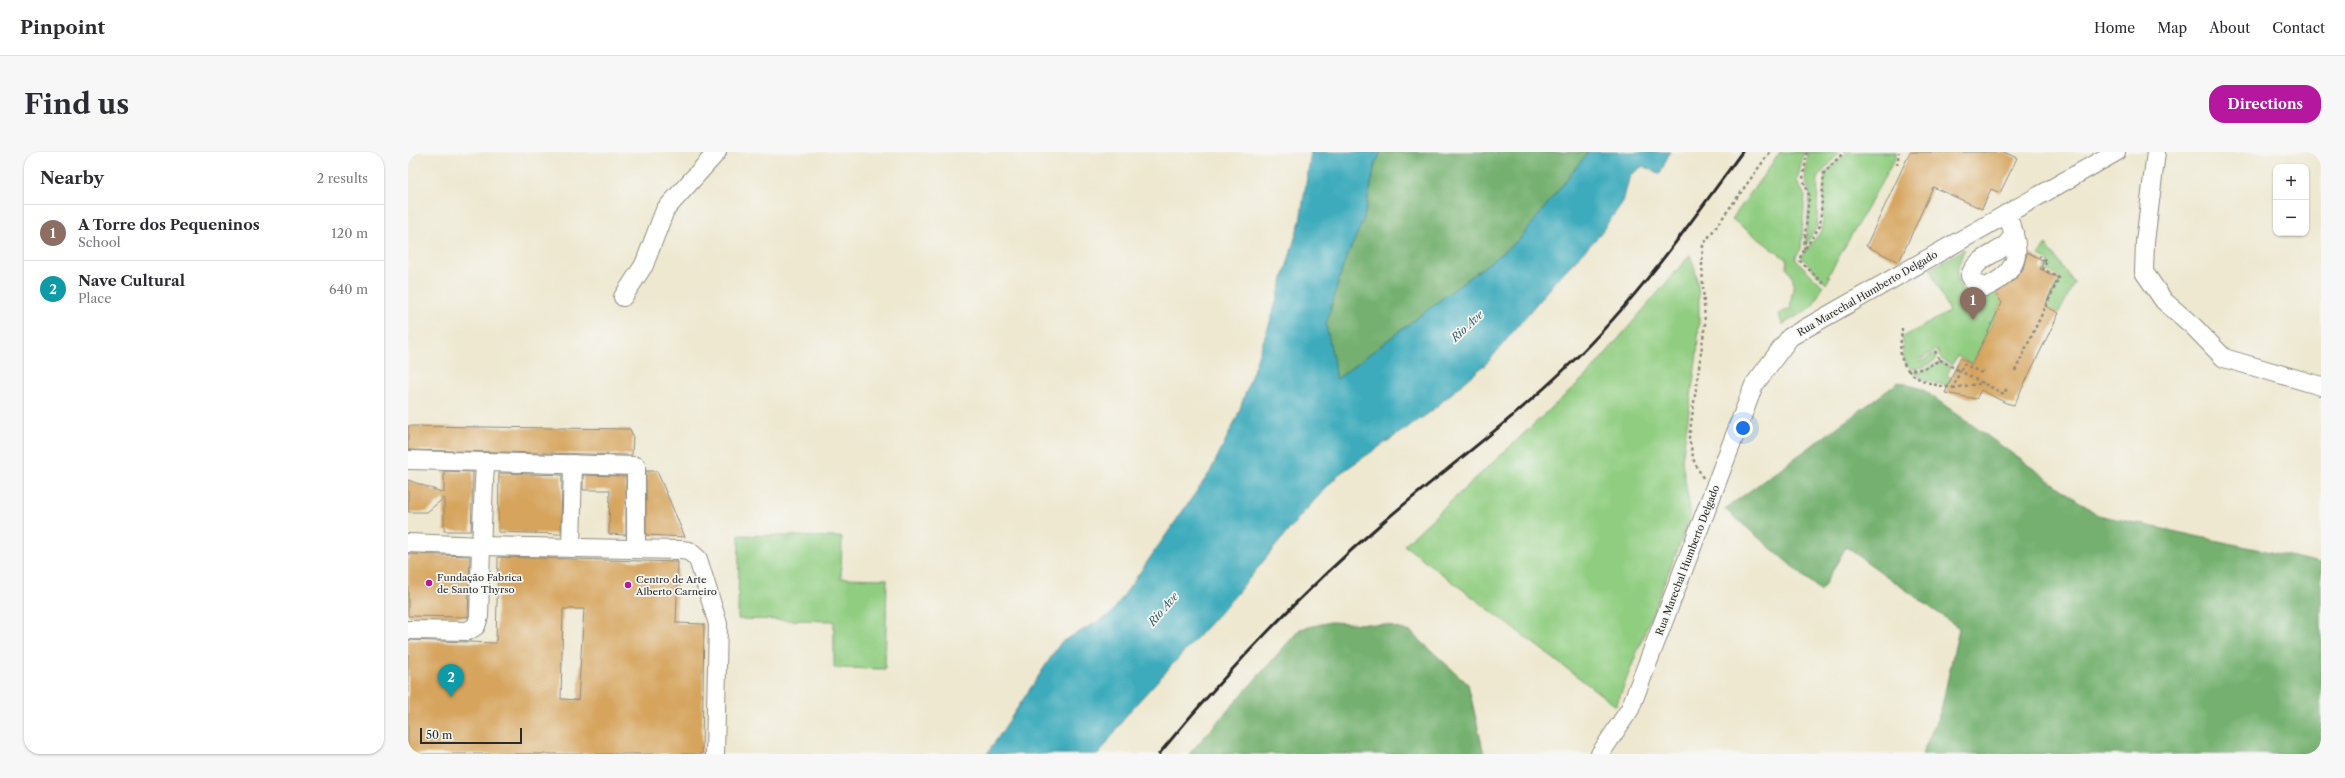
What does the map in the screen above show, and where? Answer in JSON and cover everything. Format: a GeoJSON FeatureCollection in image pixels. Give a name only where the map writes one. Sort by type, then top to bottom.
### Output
{"type":"FeatureCollection","features":[{"type":"Feature","properties":{"kind":"street"},"geometry":{"type":"LineString","coordinates":[[623,297],[644,265],[665,210],[717,152]]}},
{"type":"Feature","properties":{"kind":"street","name":"Rua Marechal Humberto Delgado"},"geometry":{"type":"LineString","coordinates":[[1600,754],[1630,709],[1754,385],[1790,338],[2116,152]]}},
{"type":"Feature","properties":{"kind":"street"},"geometry":{"type":"LineString","coordinates":[[2156,152],[2145,242],[2144,272],[2160,296],[2224,358],[2321,386]]}},
{"type":"Feature","properties":{"kind":"street"},"geometry":{"type":"LineString","coordinates":[[2006,214],[2014,232]]}},
{"type":"Feature","properties":{"kind":"street"},"geometry":{"type":"LineString","coordinates":[[408,460],[636,466],[636,549]]}},
{"type":"Feature","properties":{"kind":"street"},"geometry":{"type":"LineString","coordinates":[[408,630],[468,631],[476,626],[479,617],[485,462]]}},
{"type":"Feature","properties":{"kind":"street"},"geometry":{"type":"LineString","coordinates":[[571,548],[573,464]]}},
{"type":"Feature","properties":{"kind":"street"},"geometry":{"type":"LineString","coordinates":[[408,543],[689,551],[698,559],[718,624],[715,754]]}},
{"type":"Feature","properties":{"kind":"path"},"geometry":{"type":"LineString","coordinates":[[1716,484],[1701,478],[1694,461],[1689,438],[1705,324],[1702,265],[1703,245],[1770,152]]}},
{"type":"Feature","properties":{"kind":"path"},"geometry":{"type":"LineString","coordinates":[[1804,250],[1809,195],[1803,179],[1807,152]]}},
{"type":"Feature","properties":{"kind":"path"},"geometry":{"type":"LineString","coordinates":[[1825,285],[1799,260],[1820,226],[1824,173],[1844,152]]}},
{"type":"Feature","properties":{"kind":"path"},"geometry":{"type":"LineString","coordinates":[[1897,165],[1899,152]]}},
{"type":"Feature","properties":{"kind":"path"},"geometry":{"type":"LineString","coordinates":[[2015,371],[2059,278],[2043,268],[2047,261],[2039,256]]}},
{"type":"Feature","properties":{"kind":"path"},"geometry":{"type":"LineString","coordinates":[[1902,328],[1899,351],[1902,363],[1908,370],[1926,381],[1953,388],[1984,384]]}},
{"type":"Feature","properties":{"kind":"path"},"geometry":{"type":"LineString","coordinates":[[1935,351],[1940,360],[1984,384],[2004,394],[2007,388]]}},
{"type":"Feature","properties":{"kind":"path"},"geometry":{"type":"LineString","coordinates":[[1908,370],[1924,369],[1940,360]]}},
{"type":"Feature","properties":{"kind":"path"},"geometry":{"type":"LineString","coordinates":[[1953,388],[1964,364],[1982,373],[1984,370]]}},
{"type":"Feature","properties":{"kind":"green space"},"geometry":{"type":"Polygon","coordinates":[[[1381,152],[1588,152],[1520,239],[1337,379],[1326,325],[1343,266],[1364,218],[1375,165],[1381,152]]]}},
{"type":"Feature","properties":{"kind":"green space"},"geometry":{"type":"Polygon","coordinates":[[[1780,152],[1804,152],[1797,181],[1805,196],[1801,249],[1796,256],[1796,260],[1823,286],[1812,307],[1782,325],[1779,314],[1791,308],[1793,287],[1792,277],[1787,268],[1787,260],[1732,219],[1780,152]]]}},
{"type":"Feature","properties":{"kind":"green space"},"geometry":{"type":"Polygon","coordinates":[[[1808,152],[1840,152],[1818,177],[1817,227],[1805,246],[1810,194],[1805,179],[1808,152]]]}},
{"type":"Feature","properties":{"kind":"green space"},"geometry":{"type":"Polygon","coordinates":[[[1847,152],[1896,152],[1896,157],[1828,276],[1830,277],[1826,284],[1801,256],[1822,230],[1825,173],[1847,152]]]}},
{"type":"Feature","properties":{"kind":"green space"},"geometry":{"type":"Polygon","coordinates":[[[2046,244],[2074,283],[2059,313],[2046,307],[2060,277],[2045,269],[2049,261],[2039,255],[2046,244]]]}},
{"type":"Feature","properties":{"kind":"green space"},"geometry":{"type":"Polygon","coordinates":[[[1965,249],[1960,260],[1958,270],[1957,278],[1959,285],[1964,290],[1971,293],[1994,291],[1999,298],[2007,293],[1972,364],[1957,356],[1952,365],[1942,360],[1937,350],[1919,360],[1921,362],[1935,354],[1937,359],[1924,367],[1913,369],[1906,363],[1903,356],[1903,337],[1949,312],[1930,269],[1965,249]]]}},
{"type":"Feature","properties":{"kind":"green space"},"geometry":{"type":"Polygon","coordinates":[[[1690,255],[1695,269],[1699,293],[1697,354],[1682,461],[1691,515],[1616,706],[1404,545],[1589,373],[1690,255]]]}},
{"type":"Feature","properties":{"kind":"green space"},"geometry":{"type":"Polygon","coordinates":[[[1939,362],[1951,367],[1947,375],[1951,378],[1947,386],[1924,380],[1912,372],[1920,372],[1939,362]]]}},
{"type":"Feature","properties":{"kind":"green space"},"geometry":{"type":"Polygon","coordinates":[[[1899,382],[1922,389],[2098,515],[2321,563],[2321,754],[1922,754],[1941,710],[1959,628],[1846,547],[1821,591],[1725,509],[1899,382]]]}},
{"type":"Feature","properties":{"kind":"green space"},"geometry":{"type":"Polygon","coordinates":[[[739,535],[842,537],[841,578],[887,579],[885,669],[834,668],[834,621],[738,619],[739,535]]]}},
{"type":"Feature","properties":{"kind":"green space"},"geometry":{"type":"Polygon","coordinates":[[[1330,622],[1386,625],[1411,632],[1468,684],[1484,754],[1189,754],[1300,629],[1330,622]]]}},
{"type":"Feature","properties":{"kind":"water","name":"Rio Ave"},"geometry":{"type":"Polygon","coordinates":[[[1311,152],[1381,152],[1375,165],[1364,218],[1343,266],[1326,324],[1337,379],[1520,239],[1588,152],[1670,152],[1660,174],[1643,166],[1630,175],[1623,202],[1597,238],[1556,280],[1488,362],[1429,413],[1339,474],[1302,514],[1234,597],[1129,712],[1099,754],[987,754],[1061,642],[1110,615],[1210,472],[1237,417],[1270,322],[1300,221],[1311,152]]]}},
{"type":"Feature","properties":{"kind":"building"},"geometry":{"type":"Polygon","coordinates":[[[1910,152],[2004,152],[2017,158],[2000,193],[1991,189],[1982,209],[1933,187],[1899,262],[1866,246],[1910,152]]]}},
{"type":"Feature","properties":{"kind":"building"},"geometry":{"type":"Polygon","coordinates":[[[2027,252],[2044,261],[2040,269],[2058,278],[2045,306],[2059,313],[2014,405],[2006,403],[1981,390],[1976,399],[1945,393],[1960,358],[1972,364],[2002,303],[1996,294],[2015,279],[2023,269],[2027,252]]]}},
{"type":"Feature","properties":{"kind":"building"},"geometry":{"type":"Polygon","coordinates":[[[408,426],[630,429],[633,436],[632,455],[408,450],[408,426]]]}},
{"type":"Feature","properties":{"kind":"building"},"geometry":{"type":"Polygon","coordinates":[[[444,471],[473,472],[471,531],[444,531],[444,498],[427,512],[408,512],[408,480],[444,493],[444,471]]]}},
{"type":"Feature","properties":{"kind":"building"},"geometry":{"type":"Polygon","coordinates":[[[646,471],[657,471],[685,537],[646,535],[646,471]]]}},
{"type":"Feature","properties":{"kind":"building"},"geometry":{"type":"Polygon","coordinates":[[[499,473],[562,475],[561,534],[498,532],[499,473]]]}},
{"type":"Feature","properties":{"kind":"building"},"geometry":{"type":"Polygon","coordinates":[[[583,475],[626,476],[626,535],[609,534],[610,490],[583,490],[583,475]]]}},
{"type":"Feature","properties":{"kind":"building","name":"Fundação Fabrica de Santo Thyrso"},"geometry":{"type":"Polygon","coordinates":[[[408,554],[470,556],[468,617],[408,616],[408,554]]]}},
{"type":"Feature","properties":{"kind":"building"},"geometry":{"type":"Polygon","coordinates":[[[498,557],[678,562],[676,623],[704,624],[702,754],[408,754],[408,640],[496,643],[498,557]],[[563,609],[561,699],[578,700],[584,609],[563,609]]]}},
{"type":"Feature","properties":{"kind":"railway"},"geometry":{"type":"LineString","coordinates":[[1159,754],[1238,663],[1323,577],[1382,523],[1526,404],[1596,338],[1662,261],[1742,152]]}},
{"type":"Feature","properties":{"kind":"place","name":"A Torre dos Pequeninos"},"geometry":{"type":"Point","coordinates":[1973,320]}},
{"type":"Feature","properties":{"kind":"place","name":"Fundação Fabrica de Santo Thyrso"},"geometry":{"type":"Point","coordinates":[429,583]}},
{"type":"Feature","properties":{"kind":"place","name":"Centro de Arte Alberto Carneiro"},"geometry":{"type":"Point","coordinates":[628,585]}},
{"type":"Feature","properties":{"kind":"place","name":"Nave Cultural"},"geometry":{"type":"Point","coordinates":[451,697]}}]}
